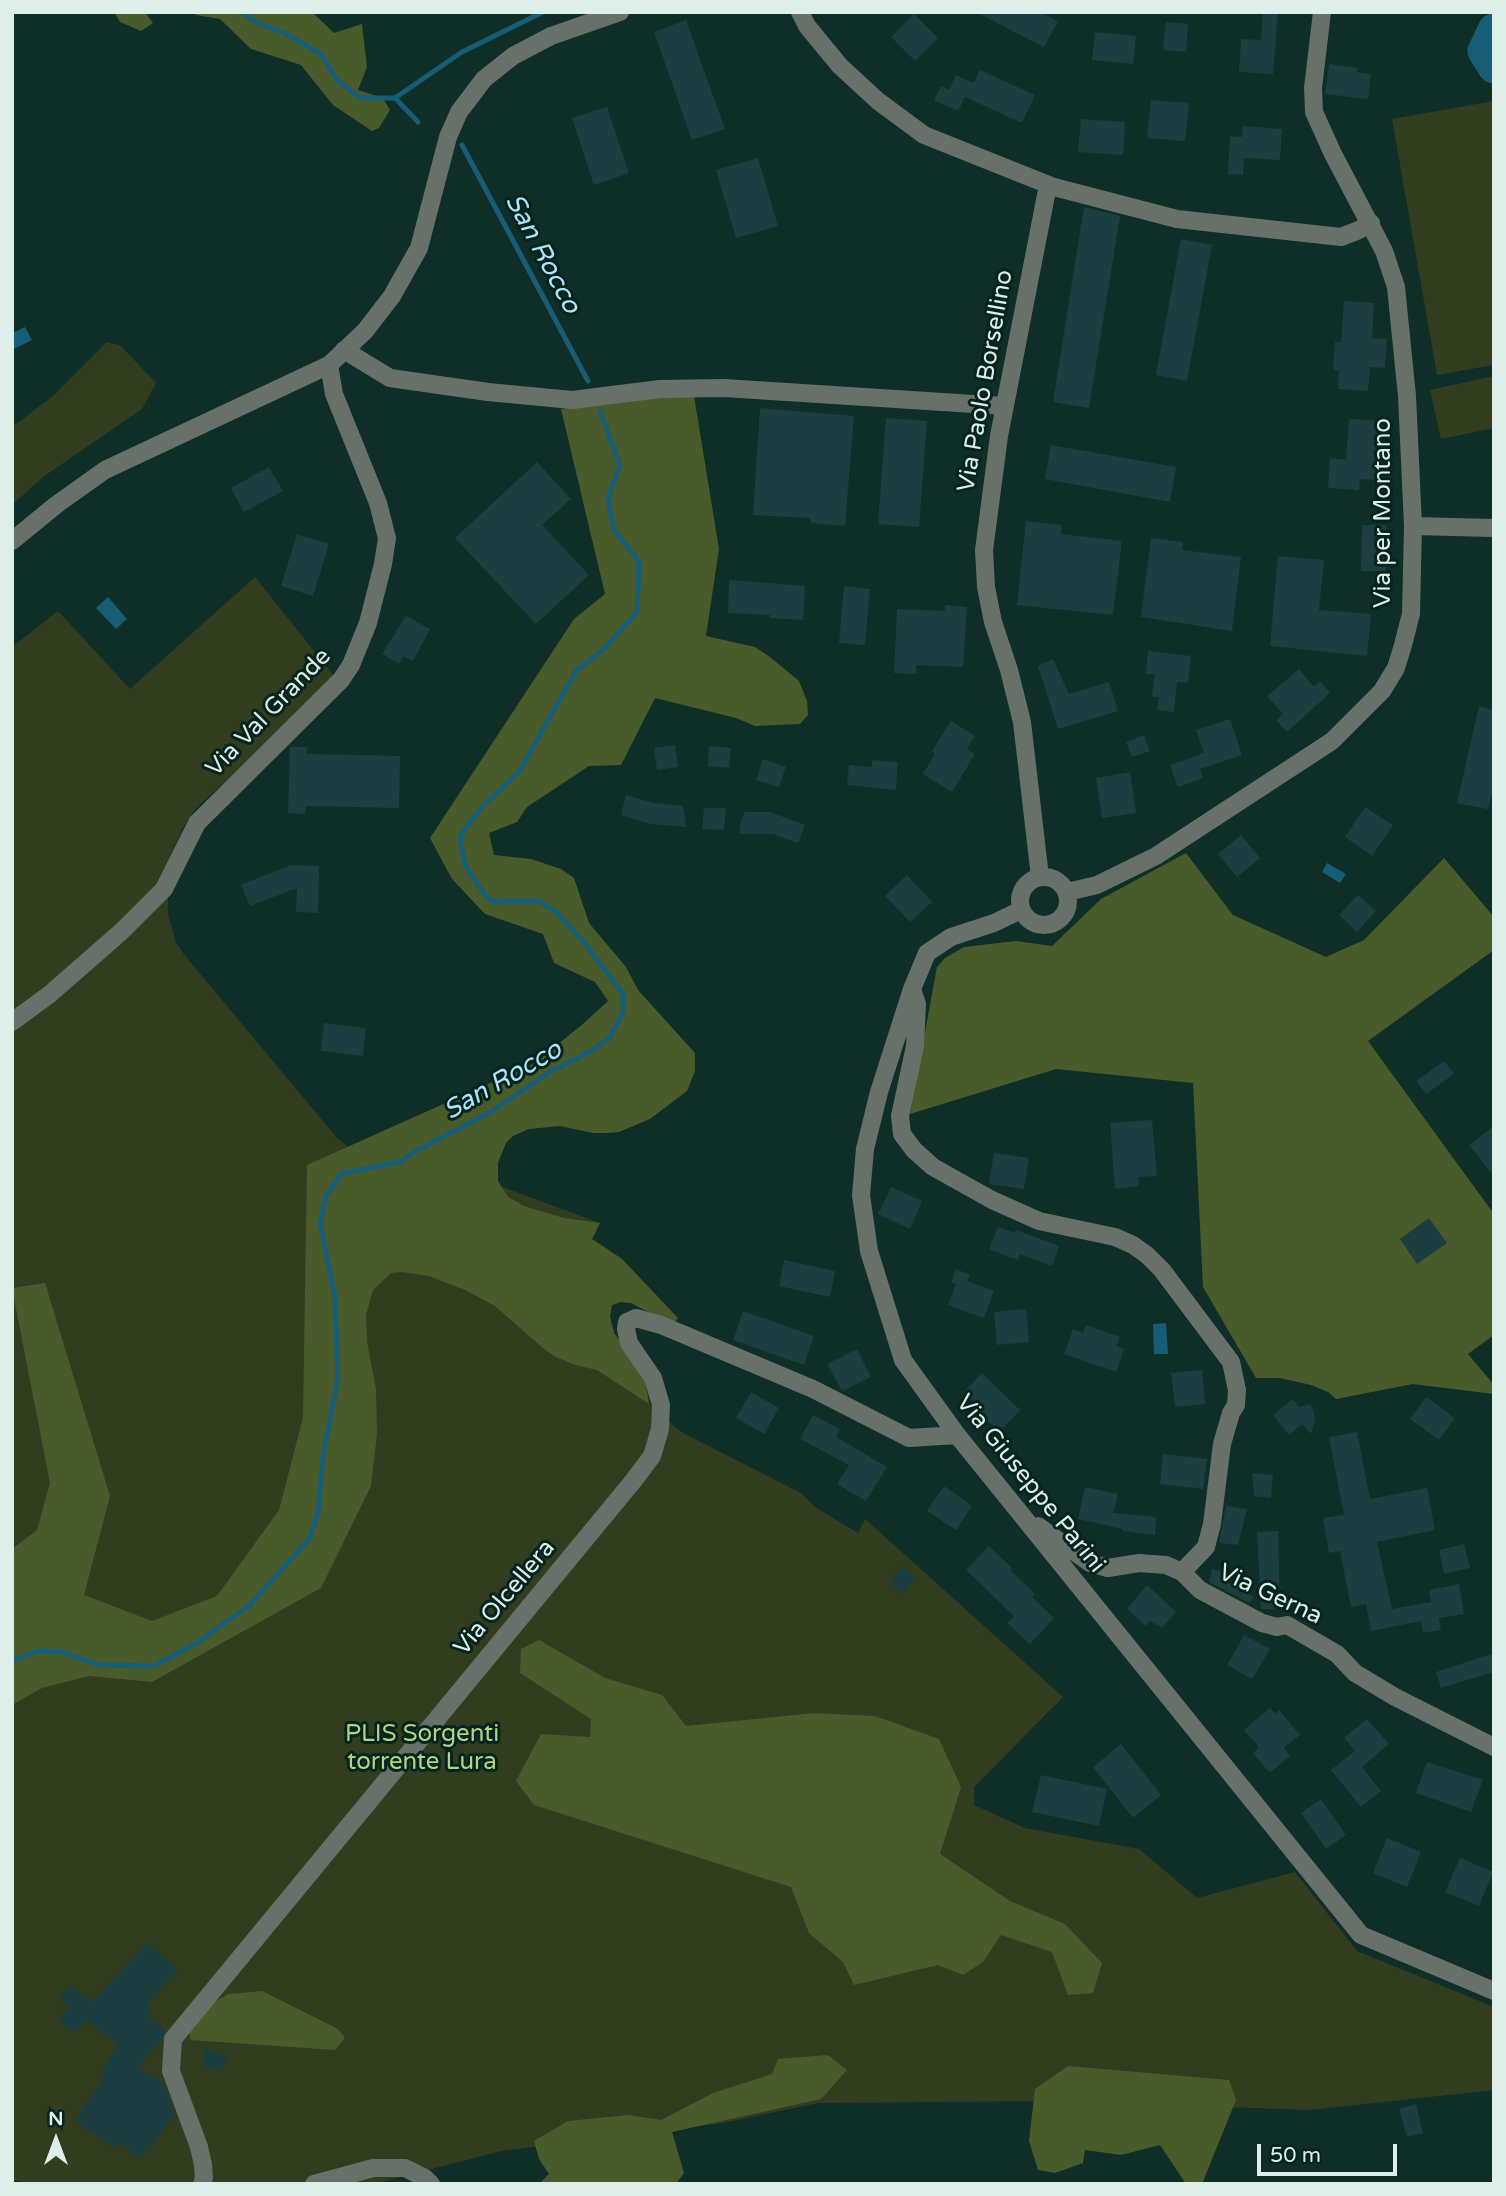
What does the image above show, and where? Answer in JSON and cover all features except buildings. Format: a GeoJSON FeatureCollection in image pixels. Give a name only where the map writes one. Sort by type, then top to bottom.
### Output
{"type":"FeatureCollection","features":[{"type":"Feature","properties":{"kind":"street"},"geometry":{"type":"LineString","coordinates":[[12,541],[105,470],[329,365],[365,331],[392,296],[419,248],[448,137],[459,113],[484,79],[513,56],[551,36],[620,12]]}},
{"type":"Feature","properties":{"kind":"street"},"geometry":{"type":"LineString","coordinates":[[800,12],[807,26],[840,66],[878,101],[924,135],[1048,185],[1177,219],[1341,237],[1371,223]]}},
{"type":"Feature","properties":{"kind":"street","name":"Via per Montano"},"geometry":{"type":"LineString","coordinates":[[1067,892],[1097,885],[1156,856],[1332,741],[1356,720],[1382,691],[1396,668],[1403,645],[1410,614],[1413,526],[1407,396],[1396,287],[1371,223],[1314,112],[1313,88],[1322,12]]}},
{"type":"Feature","properties":{"kind":"street","name":"Via Paolo Borsellino"},"geometry":{"type":"LineString","coordinates":[[1040,877],[1022,722],[993,622],[986,587],[984,550],[1005,406],[1048,185]]}},
{"type":"Feature","properties":{"kind":"street"},"geometry":{"type":"LineString","coordinates":[[344,350],[390,378],[488,392],[572,400],[660,389],[724,388],[1005,406]]}},
{"type":"Feature","properties":{"kind":"street","name":"Via Val Grande"},"geometry":{"type":"LineString","coordinates":[[12,1022],[50,994],[112,940],[164,889],[197,823],[341,680],[351,666],[368,622],[387,538],[378,503],[334,394],[329,365]]}},
{"type":"Feature","properties":{"kind":"street"},"geometry":{"type":"LineString","coordinates":[[1413,526],[1494,528]]}},
{"type":"Feature","properties":{"kind":"street"},"geometry":{"type":"LineString","coordinates":[[1040,877],[1051,878],[1067,892],[1065,914],[1058,922],[1047,926],[1036,925],[1027,919],[1021,910],[1019,899],[1023,889],[1030,881],[1040,877]]}},
{"type":"Feature","properties":{"kind":"street","name":"Via Giuseppe Parini"},"geometry":{"type":"LineString","coordinates":[[1021,910],[994,923],[951,937],[927,953],[912,989],[879,1093],[865,1149],[861,1195],[869,1251],[903,1360],[957,1435],[1361,1935],[1494,1991]]}},
{"type":"Feature","properties":{"kind":"street"},"geometry":{"type":"LineString","coordinates":[[912,989],[917,1004],[915,1046],[900,1116],[902,1134],[914,1150],[933,1167],[992,1200],[1040,1221],[1115,1237],[1133,1245],[1162,1270],[1231,1362],[1237,1390],[1236,1405],[1222,1444],[1212,1524],[1206,1547],[1182,1572]]}},
{"type":"Feature","properties":{"kind":"street","name":"Via Olcellera"},"geometry":{"type":"LineString","coordinates":[[202,2184],[203,2165],[199,2147],[171,2071],[173,2039],[652,1456],[660,1429],[661,1405],[653,1378],[629,1343],[627,1322],[636,1318],[661,1325],[813,1389],[909,1438],[957,1435]]}},
{"type":"Feature","properties":{"kind":"street","name":"Via Gerna"},"geometry":{"type":"LineString","coordinates":[[1021,1514],[1090,1563],[1108,1568],[1139,1563],[1166,1565],[1182,1572],[1200,1590],[1262,1623],[1277,1627],[1287,1625],[1337,1654],[1355,1673],[1395,1698],[1494,1747]]}},
{"type":"Feature","properties":{"kind":"street"},"geometry":{"type":"LineString","coordinates":[[314,2184],[373,2168],[405,2168],[431,2184]]}},
{"type":"Feature","properties":{"kind":"green space"},"geometry":{"type":"Polygon","coordinates":[[[114,12],[145,12],[153,23],[141,31],[120,22],[114,12]]]}},
{"type":"Feature","properties":{"kind":"green space"},"geometry":{"type":"Polygon","coordinates":[[[194,12],[312,12],[334,33],[362,24],[367,67],[358,90],[383,98],[390,110],[379,128],[372,131],[333,105],[301,65],[251,49],[220,19],[196,15],[194,12]]]}},
{"type":"Feature","properties":{"kind":"green space"},"geometry":{"type":"Polygon","coordinates":[[[1494,101],[1494,365],[1437,375],[1392,119],[1494,101]]]}},
{"type":"Feature","properties":{"kind":"green space"},"geometry":{"type":"Polygon","coordinates":[[[107,342],[121,346],[156,383],[142,409],[43,477],[12,505],[12,427],[52,397],[107,342]]]}},
{"type":"Feature","properties":{"kind":"green space"},"geometry":{"type":"Polygon","coordinates":[[[1494,376],[1494,428],[1441,439],[1430,390],[1494,376]]]}},
{"type":"Feature","properties":{"kind":"green space"},"geometry":{"type":"Polygon","coordinates":[[[693,390],[719,549],[706,636],[755,647],[770,657],[799,681],[807,701],[808,715],[800,724],[755,726],[736,718],[655,698],[621,765],[589,766],[527,807],[517,822],[489,833],[494,855],[531,859],[561,869],[574,878],[589,923],[626,967],[638,990],[695,1053],[695,1071],[687,1091],[650,1119],[619,1132],[608,1133],[593,1133],[560,1126],[529,1129],[513,1136],[506,1143],[498,1163],[498,1181],[508,1197],[524,1206],[564,1218],[600,1223],[592,1239],[622,1259],[678,1318],[673,1325],[631,1303],[612,1305],[610,1317],[614,1333],[644,1374],[649,1404],[597,1370],[554,1356],[495,1306],[465,1290],[429,1276],[391,1273],[373,1290],[366,1315],[367,1342],[376,1389],[377,1434],[371,1486],[321,1588],[152,1682],[89,1676],[42,1688],[12,1705],[12,1549],[37,1530],[50,1483],[12,1288],[45,1283],[110,1496],[84,1595],[152,1621],[217,1596],[279,1510],[303,1418],[307,1165],[535,1063],[608,1001],[595,982],[554,963],[543,934],[485,914],[452,879],[430,838],[574,619],[605,594],[561,409],[693,390]]]}},
{"type":"Feature","properties":{"kind":"green space","name":"PLIS Sorgenti torrente Lura"},"geometry":{"type":"Polygon","coordinates":[[[255,577],[334,676],[320,697],[196,808],[184,826],[160,879],[168,897],[168,914],[176,943],[186,957],[337,1138],[373,1167],[497,1185],[600,1223],[592,1239],[622,1259],[678,1318],[673,1325],[631,1303],[612,1305],[610,1317],[614,1333],[644,1374],[650,1404],[681,1432],[801,1493],[815,1507],[858,1533],[865,1519],[1063,1697],[974,1787],[974,1805],[1025,1828],[1139,1849],[1197,1898],[1295,1872],[1357,1951],[1494,2007],[1494,2090],[1310,2110],[1056,2101],[818,2103],[723,2123],[501,2151],[374,2184],[36,2184],[12,2180],[12,647],[58,611],[130,689],[255,577]]]}},
{"type":"Feature","properties":{"kind":"green space"},"geometry":{"type":"Polygon","coordinates":[[[1186,853],[1233,915],[1326,957],[1364,940],[1444,858],[1494,917],[1494,950],[1368,1041],[1494,1214],[1494,1335],[1468,1354],[1494,1385],[1494,1394],[1413,1384],[1336,1399],[1328,1392],[1311,1385],[1280,1378],[1256,1378],[1203,1287],[1193,1083],[1056,1069],[910,1114],[937,967],[945,958],[964,947],[1016,941],[1052,946],[1101,899],[1186,853]]]}},
{"type":"Feature","properties":{"kind":"green space"},"geometry":{"type":"Polygon","coordinates":[[[539,1640],[605,1678],[662,1695],[686,1726],[814,1713],[875,1716],[939,1739],[961,1787],[940,1854],[1010,1901],[1065,1924],[1102,1963],[1093,1993],[1068,1995],[1052,1952],[1001,1935],[983,1962],[963,1975],[938,1965],[854,1985],[843,1962],[809,1933],[791,1887],[534,1805],[516,1781],[541,1734],[590,1737],[591,1719],[520,1673],[521,1649],[539,1640]]]}},
{"type":"Feature","properties":{"kind":"green space"},"geometry":{"type":"Polygon","coordinates":[[[262,1991],[338,2029],[345,2038],[335,2050],[191,2040],[189,2032],[211,2004],[228,1994],[262,1991]]]}},
{"type":"Feature","properties":{"kind":"green space"},"geometry":{"type":"Polygon","coordinates":[[[828,2055],[847,2070],[821,2099],[672,2132],[684,2173],[676,2184],[539,2184],[549,2174],[539,2159],[534,2141],[568,2121],[628,2115],[661,2120],[713,2093],[772,2074],[778,2059],[828,2055]]]}},
{"type":"Feature","properties":{"kind":"green space"},"geometry":{"type":"Polygon","coordinates":[[[1068,2066],[1229,2080],[1236,2100],[1202,2184],[1186,2184],[1160,2145],[1121,2155],[1085,2150],[1083,2163],[1055,2173],[1038,2170],[1029,2141],[1035,2089],[1068,2066]]]}},
{"type":"Feature","properties":{"kind":"water"},"geometry":{"type":"Polygon","coordinates":[[[25,327],[32,340],[12,350],[12,333],[25,327]]]}},
{"type":"Feature","properties":{"kind":"water"},"geometry":{"type":"Polygon","coordinates":[[[108,597],[127,619],[116,629],[96,608],[108,597]]]}},
{"type":"Feature","properties":{"kind":"water"},"geometry":{"type":"Polygon","coordinates":[[[1327,863],[1346,874],[1340,883],[1322,872],[1327,863]]]}},
{"type":"Feature","properties":{"kind":"water"},"geometry":{"type":"Polygon","coordinates":[[[1166,1323],[1168,1354],[1154,1354],[1153,1324],[1166,1323]]]}},
{"type":"Feature","properties":{"kind":"waterway","name":"San Rocco"},"geometry":{"type":"LineString","coordinates":[[242,12],[255,22],[284,33],[321,54],[337,80],[360,98],[395,98],[418,122]]}},
{"type":"Feature","properties":{"kind":"waterway"},"geometry":{"type":"LineString","coordinates":[[395,98],[462,52],[543,12]]}},
{"type":"Feature","properties":{"kind":"waterway"},"geometry":{"type":"LineString","coordinates":[[1494,30],[1484,51],[1494,67]]}},
{"type":"Feature","properties":{"kind":"waterway","name":"San Rocco"},"geometry":{"type":"LineString","coordinates":[[462,145],[588,381]]}},
{"type":"Feature","properties":{"kind":"waterway","name":"San Rocco"},"geometry":{"type":"LineString","coordinates":[[12,1661],[38,1651],[62,1652],[99,1665],[153,1666],[195,1644],[249,1606],[310,1538],[318,1512],[323,1456],[338,1378],[335,1298],[320,1222],[326,1196],[341,1174],[403,1161],[412,1153],[491,1112],[550,1072],[595,1049],[610,1037],[623,1012],[623,994],[583,941],[555,911],[539,901],[493,902],[484,894],[465,865],[460,836],[482,807],[519,772],[576,671],[603,650],[637,612],[639,561],[614,530],[608,498],[620,465],[600,411]]}}]}
